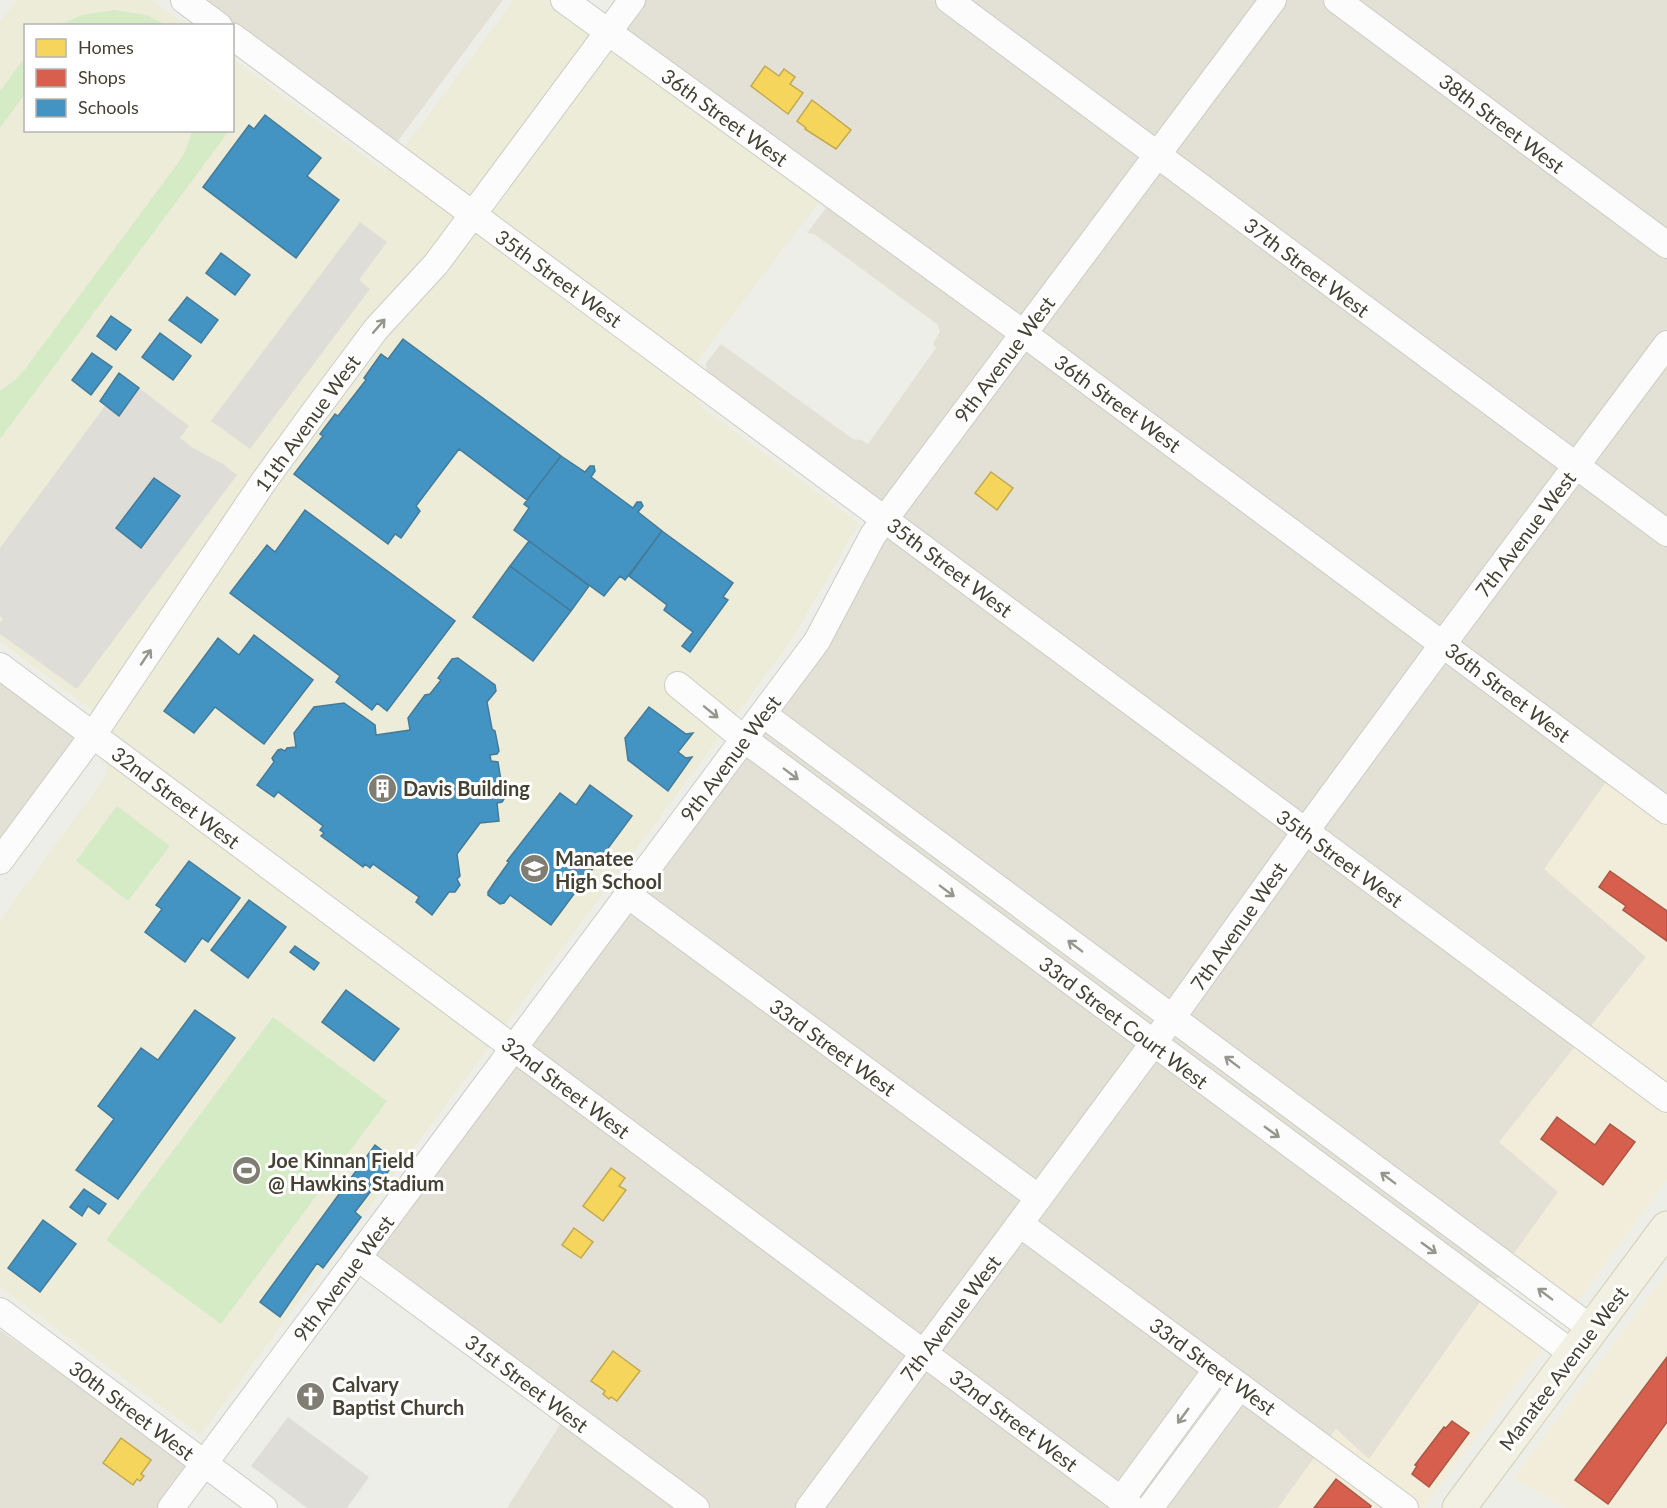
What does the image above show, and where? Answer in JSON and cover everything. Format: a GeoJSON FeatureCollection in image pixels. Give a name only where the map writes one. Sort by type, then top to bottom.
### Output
{"type":"FeatureCollection","features":[{"type":"Feature","properties":{"kind":"main road","name":"Manatee Avenue West"},"geometry":{"type":"LineString","coordinates":[[1459,1508],[1665,1234]]}},
{"type":"Feature","properties":{"kind":"street"},"geometry":{"type":"LineString","coordinates":[[184,0],[216,24]]}},
{"type":"Feature","properties":{"kind":"street","name":"36th Street West"},"geometry":{"type":"LineString","coordinates":[[564,0],[1023,333],[1667,811]]}},
{"type":"Feature","properties":{"kind":"street","name":"11th Avenue West"},"geometry":{"type":"LineString","coordinates":[[0,861],[93,735],[264,481],[376,329],[436,264],[632,0]]}},
{"type":"Feature","properties":{"kind":"street","name":"37th Street West"},"geometry":{"type":"LineString","coordinates":[[949,0],[1667,533]]}},
{"type":"Feature","properties":{"kind":"street","name":"9th Avenue West"},"geometry":{"type":"LineString","coordinates":[[171,1508],[817,641],[861,555],[885,519],[1273,0]]}},
{"type":"Feature","properties":{"kind":"street","name":"38th Street West"},"geometry":{"type":"LineString","coordinates":[[1337,0],[1667,245]]}},
{"type":"Feature","properties":{"kind":"street","name":"35th Street West"},"geometry":{"type":"LineString","coordinates":[[234,37],[1667,1099]]}},
{"type":"Feature","properties":{"kind":"street","name":"7th Avenue West"},"geometry":{"type":"LineString","coordinates":[[809,1508],[1172,1018],[1443,644],[1667,344]]}},
{"type":"Feature","properties":{"kind":"street","name":"32nd Street West"},"geometry":{"type":"LineString","coordinates":[[0,666],[1126,1504]]}},
{"type":"Feature","properties":{"kind":"street","name":"33rd Street Court West"},"geometry":{"type":"LineString","coordinates":[[678,685],[744,739],[1152,1044],[1583,1342]]}},
{"type":"Feature","properties":{"kind":"street","name":"33rd Street Court West"},"geometry":{"type":"LineString","coordinates":[[763,714],[1172,1018],[1583,1342]]}},
{"type":"Feature","properties":{"kind":"street","name":"33rd Street West"},"geometry":{"type":"LineString","coordinates":[[628,895],[1039,1198]]}},
{"type":"Feature","properties":{"kind":"street","name":"33rd Street West"},"geometry":{"type":"LineString","coordinates":[[1020,1224],[1404,1508]]}},
{"type":"Feature","properties":{"kind":"street","name":"31st Street West"},"geometry":{"type":"LineString","coordinates":[[358,1258],[696,1508]]}},
{"type":"Feature","properties":{"kind":"street","name":"30th Street West"},"geometry":{"type":"LineString","coordinates":[[0,1311],[264,1508]]}},
{"type":"Feature","properties":{"kind":"street"},"geometry":{"type":"LineString","coordinates":[[1126,1504],[1217,1369]]}},
{"type":"Feature","properties":{"kind":"street"},"geometry":{"type":"LineString","coordinates":[[1150,1508],[1240,1386]]}},
{"type":"Feature","properties":{"kind":"shaded area","name":"Manatee High School"},"geometry":{"type":"Polygon","coordinates":[[[17,0],[152,0],[185,24],[24,24],[24,132],[234,132],[234,60],[386,172],[514,0],[550,0],[823,197],[698,360],[700,406],[859,523],[791,641],[200,1435],[0,1287],[0,920],[106,776],[107,722],[0,641],[0,22],[17,0]]]}},
{"type":"Feature","properties":{"kind":"shaded area"},"geometry":{"type":"Polygon","coordinates":[[[199,0],[503,0],[395,145],[199,0]]]}},
{"type":"Feature","properties":{"kind":"shaded area"},"geometry":{"type":"Polygon","coordinates":[[[644,0],[933,0],[1143,156],[1020,320],[621,31],[644,0]]]}},
{"type":"Feature","properties":{"kind":"shaded area"},"geometry":{"type":"Polygon","coordinates":[[[963,0],[1261,0],[1153,142],[963,0]]]}},
{"type":"Feature","properties":{"kind":"shaded area"},"geometry":{"type":"Polygon","coordinates":[[[1286,0],[1322,0],[1667,257],[1667,328],[1573,453],[1170,154],[1286,0]]]}},
{"type":"Feature","properties":{"kind":"shaded area"},"geometry":{"type":"Polygon","coordinates":[[[1352,0],[1667,0],[1667,234],[1352,0]]]}},
{"type":"Feature","properties":{"kind":"shaded area"},"geometry":{"type":"Polygon","coordinates":[[[1159,168],[1563,467],[1440,631],[1036,332],[1159,168]]]}},
{"type":"Feature","properties":{"kind":"shaded area"},"geometry":{"type":"Polygon","coordinates":[[[829,204],[1010,334],[882,506],[707,376],[706,363],[721,344],[853,439],[868,444],[936,348],[933,344],[940,331],[937,324],[814,234],[807,233],[829,204]]]}},
{"type":"Feature","properties":{"kind":"shaded area"},"geometry":{"type":"Polygon","coordinates":[[[360,222],[387,242],[359,280],[370,289],[250,449],[211,421],[360,222]]]}},
{"type":"Feature","properties":{"kind":"shaded area"},"geometry":{"type":"Polygon","coordinates":[[[1026,346],[1430,645],[1302,819],[898,517],[1026,346]]]}},
{"type":"Feature","properties":{"kind":"shaded area"},"geometry":{"type":"Polygon","coordinates":[[[1667,361],[1667,522],[1589,465],[1667,361]]]}},
{"type":"Feature","properties":{"kind":"shaded area"},"geometry":{"type":"Polygon","coordinates":[[[139,388],[189,426],[180,438],[237,475],[77,689],[0,634],[0,623],[3,619],[0,616],[0,548],[105,406],[119,416],[139,388]]]}},
{"type":"Feature","properties":{"kind":"shaded area"},"geometry":{"type":"Polygon","coordinates":[[[1579,479],[1667,544],[1667,800],[1457,642],[1579,479]]]}},
{"type":"Feature","properties":{"kind":"shaded area"},"geometry":{"type":"Polygon","coordinates":[[[888,532],[1291,833],[1169,1005],[776,712],[888,532]]]}},
{"type":"Feature","properties":{"kind":"shaded area"},"geometry":{"type":"Polygon","coordinates":[[[1446,657],[1609,778],[1545,869],[1646,957],[1588,1030],[1318,831],[1446,657]]]}},
{"type":"Feature","properties":{"kind":"shaded area"},"geometry":{"type":"Polygon","coordinates":[[[0,677],[80,736],[0,844],[0,677]]]}},
{"type":"Feature","properties":{"kind":"shaded area"},"geometry":{"type":"Polygon","coordinates":[[[765,727],[1159,1019],[1150,1031],[758,738],[765,727]]]}},
{"type":"Feature","properties":{"kind":"shaded area"},"geometry":{"type":"Polygon","coordinates":[[[747,752],[1139,1045],[1036,1185],[642,894],[747,752]]]}},
{"type":"Feature","properties":{"kind":"shaded area"},"geometry":{"type":"Polygon","coordinates":[[[1609,778],[1667,822],[1667,1088],[1588,1030],[1646,957],[1544,869],[1609,778]]]}},
{"type":"Feature","properties":{"kind":"shaded area"},"geometry":{"type":"Polygon","coordinates":[[[1308,845],[1577,1044],[1558,1192],[1511,1258],[1186,1016],[1308,845]]]}},
{"type":"Feature","properties":{"kind":"shaded area"},"geometry":{"type":"Polygon","coordinates":[[[631,908],[1025,1200],[921,1340],[527,1047],[631,908]]]}},
{"type":"Feature","properties":{"kind":"shaded area"},"geometry":{"type":"Polygon","coordinates":[[[1175,1031],[1501,1273],[1493,1284],[1166,1042],[1175,1031]]]}},
{"type":"Feature","properties":{"kind":"shaded area"},"geometry":{"type":"Polygon","coordinates":[[[1577,1044],[1667,1110],[1667,1180],[1575,1305],[1511,1258],[1558,1192],[1499,1142],[1577,1044]]]}},
{"type":"Feature","properties":{"kind":"shaded area"},"geometry":{"type":"Polygon","coordinates":[[[1155,1057],[1483,1298],[1369,1460],[1336,1429],[1328,1440],[1033,1223],[1155,1057]]]}},
{"type":"Feature","properties":{"kind":"shaded area"},"geometry":{"type":"Polygon","coordinates":[[[517,1061],[910,1354],[796,1508],[711,1508],[373,1258],[517,1061]]]}},
{"type":"Feature","properties":{"kind":"shaded area"},"geometry":{"type":"Polygon","coordinates":[[[1023,1237],[1204,1370],[1118,1487],[937,1352],[1023,1237]]]}},
{"type":"Feature","properties":{"kind":"shaded area"},"geometry":{"type":"Polygon","coordinates":[[[1667,1272],[1667,1508],[1565,1508],[1513,1478],[1667,1272]]]}},
{"type":"Feature","properties":{"kind":"shaded area"},"geometry":{"type":"Polygon","coordinates":[[[1483,1298],[1546,1345],[1424,1508],[1419,1508],[1328,1440],[1336,1429],[1369,1459],[1483,1298]]]}},
{"type":"Feature","properties":{"kind":"shaded area"},"geometry":{"type":"Polygon","coordinates":[[[0,1330],[190,1467],[159,1508],[0,1508],[0,1330]]]}},
{"type":"Feature","properties":{"kind":"shaded area"},"geometry":{"type":"Polygon","coordinates":[[[926,1366],[1117,1508],[821,1508],[926,1366]]]}},
{"type":"Feature","properties":{"kind":"shaded area"},"geometry":{"type":"Polygon","coordinates":[[[1243,1399],[1317,1454],[1278,1508],[1162,1508],[1243,1399]]]}},
{"type":"Feature","properties":{"kind":"shaded area"},"geometry":{"type":"Polygon","coordinates":[[[288,1417],[369,1477],[347,1508],[307,1508],[251,1466],[288,1417]]]}},
{"type":"Feature","properties":{"kind":"shaded area"},"geometry":{"type":"Polygon","coordinates":[[[563,1420],[681,1508],[507,1508],[563,1420]]]}},
{"type":"Feature","properties":{"kind":"shaded area"},"geometry":{"type":"Polygon","coordinates":[[[1317,1454],[1389,1508],[1278,1508],[1317,1454]]]}},
{"type":"Feature","properties":{"kind":"green space"},"geometry":{"type":"Polygon","coordinates":[[[114,10],[146,15],[165,24],[61,24],[82,15],[114,10]]]}},
{"type":"Feature","properties":{"kind":"green space"},"geometry":{"type":"Polygon","coordinates":[[[24,58],[24,95],[0,128],[0,91],[24,58]]]}},
{"type":"Feature","properties":{"kind":"green space"},"geometry":{"type":"Polygon","coordinates":[[[192,132],[228,132],[0,439],[0,391],[25,369],[185,152],[192,132]]]}},
{"type":"Feature","properties":{"kind":"green space"},"geometry":{"type":"Polygon","coordinates":[[[117,806],[170,846],[128,901],[76,861],[117,806]]]}},
{"type":"Feature","properties":{"kind":"green space","name":"Joe Kinnan Field @ Hawkins Stadium"},"geometry":{"type":"Polygon","coordinates":[[[273,1017],[387,1101],[221,1324],[106,1240],[273,1017]]]}},
{"type":"Feature","properties":{"kind":"building: Homes"},"geometry":{"type":"Polygon","coordinates":[[[765,66],[779,76],[784,69],[795,77],[790,84],[803,93],[788,114],[751,86],[765,66]]]}},
{"type":"Feature","properties":{"kind":"building: Homes"},"geometry":{"type":"Polygon","coordinates":[[[812,100],[851,130],[836,149],[805,129],[797,121],[812,100]]]}},
{"type":"Feature","properties":{"kind":"building: Homes"},"geometry":{"type":"Polygon","coordinates":[[[991,472],[1013,488],[997,510],[975,493],[991,472]]]}},
{"type":"Feature","properties":{"kind":"building: Homes"},"geometry":{"type":"Polygon","coordinates":[[[611,1168],[625,1178],[619,1186],[626,1190],[603,1221],[583,1206],[611,1168]]]}},
{"type":"Feature","properties":{"kind":"building: Homes"},"geometry":{"type":"Polygon","coordinates":[[[574,1228],[593,1242],[581,1258],[562,1245],[574,1228]]]}},
{"type":"Feature","properties":{"kind":"building: Homes"},"geometry":{"type":"Polygon","coordinates":[[[613,1351],[640,1371],[617,1401],[611,1397],[609,1399],[603,1394],[605,1391],[591,1381],[613,1351]]]}},
{"type":"Feature","properties":{"kind":"building: Homes"},"geometry":{"type":"Polygon","coordinates":[[[121,1438],[151,1460],[141,1474],[144,1476],[140,1481],[137,1479],[133,1485],[103,1463],[121,1438]]]}},
{"type":"Feature","properties":{"kind":"building: Shops"},"geometry":{"type":"Polygon","coordinates":[[[1610,871],[1667,911],[1667,941],[1623,910],[1626,906],[1599,887],[1610,871]]]}},
{"type":"Feature","properties":{"kind":"building: Shops"},"geometry":{"type":"Polygon","coordinates":[[[1557,1117],[1595,1145],[1610,1124],[1635,1142],[1603,1185],[1541,1139],[1557,1117]]]}},
{"type":"Feature","properties":{"kind":"building: Shops"},"geometry":{"type":"Polygon","coordinates":[[[1667,1357],[1667,1422],[1608,1504],[1575,1480],[1667,1357]]]}},
{"type":"Feature","properties":{"kind":"building: Shops"},"geometry":{"type":"Polygon","coordinates":[[[1452,1421],[1469,1433],[1429,1487],[1412,1474],[1417,1466],[1415,1465],[1444,1427],[1446,1428],[1452,1421]]]}},
{"type":"Feature","properties":{"kind":"building: Shops"},"geometry":{"type":"Polygon","coordinates":[[[1336,1479],[1371,1506],[1370,1508],[1314,1508],[1336,1479]]]}},
{"type":"Feature","properties":{"kind":"building: Schools"},"geometry":{"type":"Polygon","coordinates":[[[265,115],[321,158],[307,176],[339,200],[296,258],[203,187],[249,125],[254,129],[265,115]]]}},
{"type":"Feature","properties":{"kind":"building: Schools"},"geometry":{"type":"Polygon","coordinates":[[[221,253],[250,275],[235,295],[206,273],[221,253]]]}},
{"type":"Feature","properties":{"kind":"building: Schools"},"geometry":{"type":"Polygon","coordinates":[[[187,297],[218,320],[201,343],[169,320],[187,297]]]}},
{"type":"Feature","properties":{"kind":"building: Schools"},"geometry":{"type":"Polygon","coordinates":[[[111,316],[131,330],[116,350],[97,336],[111,316]]]}},
{"type":"Feature","properties":{"kind":"building: Schools"},"geometry":{"type":"Polygon","coordinates":[[[160,333],[191,356],[173,380],[142,357],[160,333]]]}},
{"type":"Feature","properties":{"kind":"building: Schools"},"geometry":{"type":"Polygon","coordinates":[[[403,339],[561,456],[527,500],[459,449],[416,506],[420,511],[401,538],[395,534],[388,544],[294,474],[323,436],[320,434],[335,414],[338,416],[366,380],[364,378],[381,354],[388,359],[403,339]]]}},
{"type":"Feature","properties":{"kind":"building: Schools"},"geometry":{"type":"Polygon","coordinates":[[[92,353],[112,367],[91,395],[72,380],[92,353]]]}},
{"type":"Feature","properties":{"kind":"building: Schools"},"geometry":{"type":"Polygon","coordinates":[[[119,373],[139,388],[119,416],[100,401],[119,373]]]}},
{"type":"Feature","properties":{"kind":"building: Schools"},"geometry":{"type":"Polygon","coordinates":[[[561,456],[585,472],[590,466],[594,466],[595,471],[591,477],[633,508],[637,502],[641,502],[643,506],[638,512],[662,531],[625,580],[620,576],[604,596],[514,530],[529,508],[524,504],[561,456]]]}},
{"type":"Feature","properties":{"kind":"building: Schools"},"geometry":{"type":"Polygon","coordinates":[[[154,478],[180,496],[141,548],[116,528],[154,478]]]}},
{"type":"Feature","properties":{"kind":"building: Schools"},"geometry":{"type":"Polygon","coordinates":[[[305,510],[455,621],[387,711],[377,703],[372,710],[336,682],[340,676],[230,593],[267,545],[275,552],[305,510]]]}},
{"type":"Feature","properties":{"kind":"building: Schools"},"geometry":{"type":"Polygon","coordinates":[[[662,531],[733,583],[723,597],[728,600],[690,652],[682,646],[693,632],[664,610],[667,605],[629,576],[662,531]]]}},
{"type":"Feature","properties":{"kind":"building: Schools"},"geometry":{"type":"Polygon","coordinates":[[[529,541],[589,586],[571,611],[510,566],[529,541]]]}},
{"type":"Feature","properties":{"kind":"building: Schools"},"geometry":{"type":"Polygon","coordinates":[[[510,566],[571,611],[533,661],[473,617],[510,566]]]}},
{"type":"Feature","properties":{"kind":"building: Schools"},"geometry":{"type":"Polygon","coordinates":[[[254,635],[313,680],[264,744],[215,707],[194,733],[164,711],[218,638],[239,655],[254,635]]]}},
{"type":"Feature","properties":{"kind":"building: Schools","name":"Davis Building"},"geometry":{"type":"Polygon","coordinates":[[[458,658],[495,685],[496,691],[487,702],[499,751],[497,754],[490,755],[491,761],[498,762],[504,799],[497,803],[499,821],[480,823],[457,854],[460,876],[457,879],[460,885],[455,892],[449,892],[432,915],[416,902],[419,897],[373,864],[370,868],[365,864],[363,867],[321,836],[324,833],[320,830],[323,826],[278,792],[274,797],[257,785],[274,762],[272,758],[278,750],[285,751],[287,748],[296,747],[294,733],[314,707],[344,703],[375,725],[376,735],[410,730],[408,718],[425,695],[430,694],[441,680],[438,678],[452,659],[458,658]]]}},
{"type":"Feature","properties":{"kind":"building: Schools"},"geometry":{"type":"Polygon","coordinates":[[[649,707],[686,734],[693,733],[678,752],[686,758],[692,757],[668,791],[628,760],[625,738],[649,707]]]}},
{"type":"Feature","properties":{"kind":"building: Schools"},"geometry":{"type":"Polygon","coordinates":[[[590,785],[632,816],[551,925],[510,895],[504,903],[500,904],[488,895],[509,862],[507,861],[560,793],[576,805],[590,785]]]}},
{"type":"Feature","properties":{"kind":"building: Schools"},"geometry":{"type":"Polygon","coordinates":[[[189,861],[240,898],[208,942],[202,938],[185,962],[145,932],[162,909],[156,905],[189,861]]]}},
{"type":"Feature","properties":{"kind":"building: Schools"},"geometry":{"type":"Polygon","coordinates":[[[249,900],[286,927],[248,978],[211,950],[249,900]]]}},
{"type":"Feature","properties":{"kind":"building: Schools"},"geometry":{"type":"Polygon","coordinates":[[[295,946],[319,963],[314,970],[290,952],[295,946]]]}},
{"type":"Feature","properties":{"kind":"building: Schools"},"geometry":{"type":"Polygon","coordinates":[[[346,990],[399,1029],[374,1061],[322,1022],[346,990]]]}},
{"type":"Feature","properties":{"kind":"building: Schools"},"geometry":{"type":"Polygon","coordinates":[[[195,1010],[235,1038],[118,1199],[76,1170],[114,1119],[98,1106],[141,1048],[158,1060],[195,1010]]]}},
{"type":"Feature","properties":{"kind":"building: Schools"},"geometry":{"type":"Polygon","coordinates":[[[375,1145],[396,1161],[355,1212],[361,1217],[323,1268],[317,1263],[280,1317],[260,1302],[375,1145]]]}},
{"type":"Feature","properties":{"kind":"building: Schools"},"geometry":{"type":"Polygon","coordinates":[[[84,1189],[106,1204],[99,1214],[88,1206],[82,1216],[70,1207],[84,1189]]]}},
{"type":"Feature","properties":{"kind":"building: Schools"},"geometry":{"type":"Polygon","coordinates":[[[43,1220],[76,1244],[40,1292],[8,1268],[43,1220]]]}},
{"type":"Feature","properties":{"kind":"place","name":"Davis Building"},"geometry":{"type":"Point","coordinates":[382,788]}},
{"type":"Feature","properties":{"kind":"place","name":"Manatee High School"},"geometry":{"type":"Point","coordinates":[534,869]}},
{"type":"Feature","properties":{"kind":"place","name":"Joe Kinnan Field @ Hawkins Stadium"},"geometry":{"type":"Point","coordinates":[247,1171]}},
{"type":"Feature","properties":{"kind":"place","name":"Calvary Baptist Church"},"geometry":{"type":"Point","coordinates":[311,1396]}}]}
